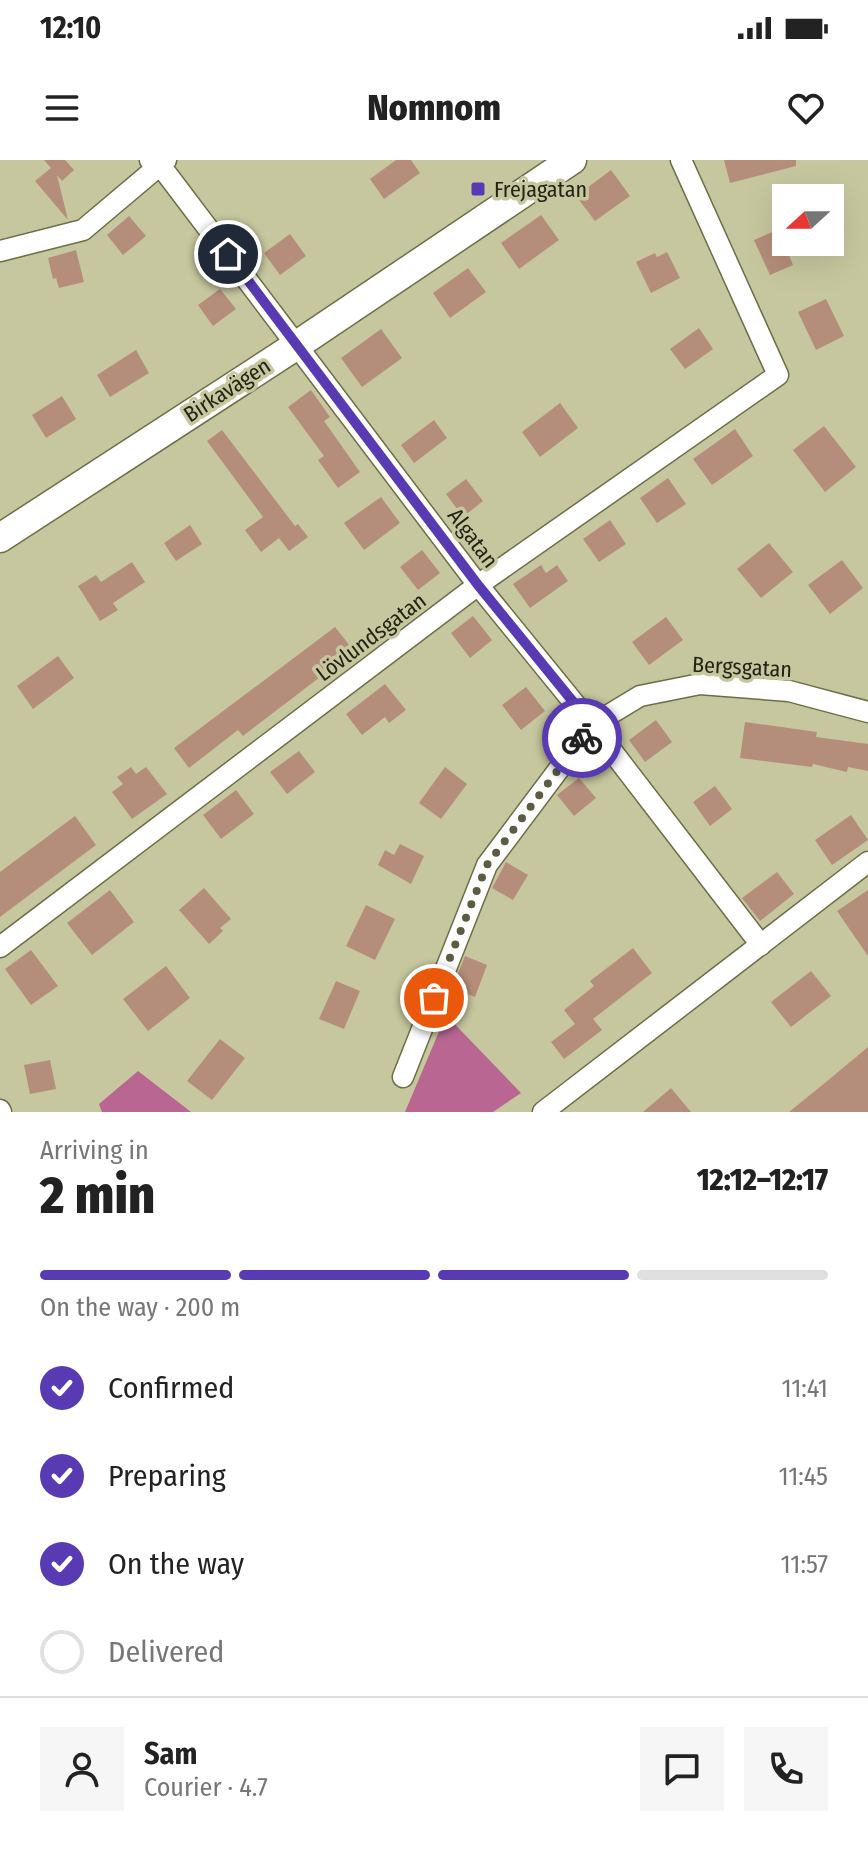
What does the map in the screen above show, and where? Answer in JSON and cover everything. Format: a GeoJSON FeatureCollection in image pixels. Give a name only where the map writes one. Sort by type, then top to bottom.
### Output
{"type":"FeatureCollection","features":[{"type":"Feature","properties":{"kind":"street","name":"Birkavägen"},"geometry":{"type":"LineString","coordinates":[[0,538],[297,345],[572,160]]}},
{"type":"Feature","properties":{"kind":"street","name":"Lövlundsgatan"},"geometry":{"type":"LineString","coordinates":[[0,947],[478,585],[778,375],[681,160]]}},
{"type":"Feature","properties":{"kind":"street","name":"Algatan"},"geometry":{"type":"LineString","coordinates":[[159,162],[478,585],[592,725],[761,945]]}},
{"type":"Feature","properties":{"kind":"street"},"geometry":{"type":"LineString","coordinates":[[0,251],[83,230],[159,162]]}},
{"type":"Feature","properties":{"kind":"street","name":"Bergsgatan"},"geometry":{"type":"LineString","coordinates":[[403,1077],[487,865],[592,725],[640,696],[700,684],[789,691],[868,712]]}},
{"type":"Feature","properties":{"kind":"street"},"geometry":{"type":"LineString","coordinates":[[543,1112],[868,862]]}},
{"type":"Feature","properties":{"kind":"shaded area"},"geometry":{"type":"Polygon","coordinates":[[[446,1015],[521,1093],[493,1112],[405,1112],[446,1015]]]}},
{"type":"Feature","properties":{"kind":"shaded area"},"geometry":{"type":"Polygon","coordinates":[[[138,1071],[191,1112],[102,1112],[99,1104],[138,1071]]]}},
{"type":"Feature","properties":{"kind":"building"},"geometry":{"type":"Polygon","coordinates":[[[44,160],[65,160],[74,170],[62,181],[57,175],[68,220],[35,181],[51,168],[44,160]]]}},
{"type":"Feature","properties":{"kind":"building"},"geometry":{"type":"Polygon","coordinates":[[[396,160],[411,160],[420,173],[384,199],[370,179],[396,160]]]}},
{"type":"Feature","properties":{"kind":"building"},"geometry":{"type":"Polygon","coordinates":[[[724,160],[796,160],[796,166],[730,183],[724,160]]]}},
{"type":"Feature","properties":{"kind":"building"},"geometry":{"type":"Polygon","coordinates":[[[611,170],[630,196],[595,221],[576,196],[611,170]]]}},
{"type":"Feature","properties":{"kind":"building"},"geometry":{"type":"Polygon","coordinates":[[[541,215],[559,240],[519,269],[501,243],[541,215]]]}},
{"type":"Feature","properties":{"kind":"building"},"geometry":{"type":"Polygon","coordinates":[[[129,216],[146,236],[123,255],[107,235],[129,216]]]}},
{"type":"Feature","properties":{"kind":"building"},"geometry":{"type":"Polygon","coordinates":[[[772,232],[772,256],[789,256],[793,265],[770,275],[754,240],[772,232]]]}},
{"type":"Feature","properties":{"kind":"building"},"geometry":{"type":"Polygon","coordinates":[[[290,234],[306,256],[280,275],[264,253],[290,234]]]}},
{"type":"Feature","properties":{"kind":"building"},"geometry":{"type":"Polygon","coordinates":[[[76,250],[84,282],[59,288],[56,278],[53,279],[48,258],[76,250]]]}},
{"type":"Feature","properties":{"kind":"building"},"geometry":{"type":"Polygon","coordinates":[[[667,252],[680,278],[651,293],[636,262],[655,253],[657,257],[667,252]]]}},
{"type":"Feature","properties":{"kind":"building"},"geometry":{"type":"Polygon","coordinates":[[[468,268],[486,292],[450,318],[433,293],[468,268]]]}},
{"type":"Feature","properties":{"kind":"building"},"geometry":{"type":"Polygon","coordinates":[[[220,289],[236,309],[213,326],[198,305],[220,289]]]}},
{"type":"Feature","properties":{"kind":"building"},"geometry":{"type":"Polygon","coordinates":[[[826,299],[844,336],[816,350],[798,312],[826,299]]]}},
{"type":"Feature","properties":{"kind":"building"},"geometry":{"type":"Polygon","coordinates":[[[699,328],[713,349],[685,369],[670,349],[699,328]]]}},
{"type":"Feature","properties":{"kind":"building"},"geometry":{"type":"Polygon","coordinates":[[[381,329],[402,358],[362,387],[341,358],[381,329]]]}},
{"type":"Feature","properties":{"kind":"building"},"geometry":{"type":"Polygon","coordinates":[[[136,350],[149,373],[110,397],[97,375],[136,350]]]}},
{"type":"Feature","properties":{"kind":"building"},"geometry":{"type":"Polygon","coordinates":[[[311,390],[330,417],[324,421],[360,472],[338,488],[318,460],[324,456],[288,407],[311,390]]]}},
{"type":"Feature","properties":{"kind":"building"},"geometry":{"type":"Polygon","coordinates":[[[62,396],[76,419],[46,438],[32,415],[62,396]]]}},
{"type":"Feature","properties":{"kind":"building"},"geometry":{"type":"Polygon","coordinates":[[[560,403],[578,428],[540,457],[522,432],[560,403]]]}},
{"type":"Feature","properties":{"kind":"building"},"geometry":{"type":"Polygon","coordinates":[[[434,420],[447,438],[414,463],[401,445],[434,420]]]}},
{"type":"Feature","properties":{"kind":"building"},"geometry":{"type":"Polygon","coordinates":[[[824,426],[856,467],[825,492],[793,450],[824,426]]]}},
{"type":"Feature","properties":{"kind":"building"},"geometry":{"type":"Polygon","coordinates":[[[735,429],[753,456],[712,485],[693,459],[735,429]]]}},
{"type":"Feature","properties":{"kind":"building"},"geometry":{"type":"Polygon","coordinates":[[[222,430],[295,526],[298,524],[308,537],[289,551],[279,538],[261,552],[245,530],[263,517],[207,441],[222,430]]]}},
{"type":"Feature","properties":{"kind":"building"},"geometry":{"type":"Polygon","coordinates":[[[668,478],[686,504],[657,523],[640,498],[668,478]]]}},
{"type":"Feature","properties":{"kind":"building"},"geometry":{"type":"Polygon","coordinates":[[[466,479],[483,501],[463,517],[446,494],[466,479]]]}},
{"type":"Feature","properties":{"kind":"building"},"geometry":{"type":"Polygon","coordinates":[[[381,497],[400,523],[364,550],[344,523],[381,497]]]}},
{"type":"Feature","properties":{"kind":"building"},"geometry":{"type":"Polygon","coordinates":[[[610,520],[626,544],[599,562],[583,539],[610,520]]]}},
{"type":"Feature","properties":{"kind":"building"},"geometry":{"type":"Polygon","coordinates":[[[190,525],[202,544],[176,561],[164,543],[190,525]]]}},
{"type":"Feature","properties":{"kind":"building"},"geometry":{"type":"Polygon","coordinates":[[[769,543],[793,572],[761,598],[737,569],[769,543]]]}},
{"type":"Feature","properties":{"kind":"building"},"geometry":{"type":"Polygon","coordinates":[[[422,550],[440,573],[418,590],[400,567],[422,550]]]}},
{"type":"Feature","properties":{"kind":"building"},"geometry":{"type":"Polygon","coordinates":[[[842,560],[863,588],[830,614],[808,585],[842,560]]]}},
{"type":"Feature","properties":{"kind":"building"},"geometry":{"type":"Polygon","coordinates":[[[132,562],[145,582],[113,603],[118,610],[100,621],[78,586],[96,575],[101,582],[132,562]]]}},
{"type":"Feature","properties":{"kind":"building"},"geometry":{"type":"Polygon","coordinates":[[[541,565],[546,573],[557,565],[568,581],[530,608],[513,584],[541,565]]]}},
{"type":"Feature","properties":{"kind":"building"},"geometry":{"type":"Polygon","coordinates":[[[473,616],[492,640],[470,658],[451,633],[473,616]]]}},
{"type":"Feature","properties":{"kind":"building"},"geometry":{"type":"Polygon","coordinates":[[[666,617],[683,640],[649,665],[632,642],[666,617]]]}},
{"type":"Feature","properties":{"kind":"building"},"geometry":{"type":"Polygon","coordinates":[[[335,627],[354,651],[243,736],[238,730],[189,768],[174,748],[335,627]]]}},
{"type":"Feature","properties":{"kind":"building"},"geometry":{"type":"Polygon","coordinates":[[[58,656],[74,678],[33,709],[17,686],[58,656]]]}},
{"type":"Feature","properties":{"kind":"building"},"geometry":{"type":"Polygon","coordinates":[[[385,684],[406,710],[389,723],[385,717],[362,735],[346,714],[385,684]]]}},
{"type":"Feature","properties":{"kind":"building"},"geometry":{"type":"Polygon","coordinates":[[[526,687],[545,711],[521,730],[502,705],[526,687]]]}},
{"type":"Feature","properties":{"kind":"building"},"geometry":{"type":"Polygon","coordinates":[[[656,720],[672,742],[645,762],[629,740],[656,720]]]}},
{"type":"Feature","properties":{"kind":"building"},"geometry":{"type":"Polygon","coordinates":[[[745,722],[817,732],[816,737],[868,744],[868,771],[848,767],[847,772],[813,764],[812,767],[740,758],[745,722]]]}},
{"type":"Feature","properties":{"kind":"building"},"geometry":{"type":"Polygon","coordinates":[[[299,751],[315,772],[287,794],[270,772],[299,751]]]}},
{"type":"Feature","properties":{"kind":"building"},"geometry":{"type":"Polygon","coordinates":[[[131,767],[136,774],[146,767],[167,794],[132,819],[112,792],[123,784],[117,777],[131,767]]]}},
{"type":"Feature","properties":{"kind":"building"},"geometry":{"type":"Polygon","coordinates":[[[445,767],[467,784],[441,819],[419,803],[445,767]]]}},
{"type":"Feature","properties":{"kind":"building"},"geometry":{"type":"Polygon","coordinates":[[[579,778],[596,798],[574,816],[557,795],[579,778]]]}},
{"type":"Feature","properties":{"kind":"building"},"geometry":{"type":"Polygon","coordinates":[[[715,786],[732,809],[710,826],[693,802],[715,786]]]}},
{"type":"Feature","properties":{"kind":"building"},"geometry":{"type":"Polygon","coordinates":[[[236,790],[254,814],[221,839],[203,815],[236,790]]]}},
{"type":"Feature","properties":{"kind":"building"},"geometry":{"type":"Polygon","coordinates":[[[851,815],[868,840],[832,865],[815,840],[851,815]]]}},
{"type":"Feature","properties":{"kind":"building"},"geometry":{"type":"Polygon","coordinates":[[[75,816],[96,845],[0,917],[0,872],[75,816]]]}},
{"type":"Feature","properties":{"kind":"building"},"geometry":{"type":"Polygon","coordinates":[[[400,844],[424,856],[411,884],[378,865],[385,850],[394,855],[400,844]]]}},
{"type":"Feature","properties":{"kind":"building"},"geometry":{"type":"Polygon","coordinates":[[[506,862],[528,875],[513,900],[492,888],[506,862]]]}},
{"type":"Feature","properties":{"kind":"building"},"geometry":{"type":"Polygon","coordinates":[[[777,872],[794,894],[760,921],[742,898],[777,872]]]}},
{"type":"Feature","properties":{"kind":"building"},"geometry":{"type":"Polygon","coordinates":[[[204,888],[231,919],[209,944],[179,910],[204,888]]]}},
{"type":"Feature","properties":{"kind":"building"},"geometry":{"type":"Polygon","coordinates":[[[110,890],[134,922],[92,955],[67,923],[110,890]]]}},
{"type":"Feature","properties":{"kind":"building"},"geometry":{"type":"Polygon","coordinates":[[[868,890],[868,956],[837,911],[868,890]]]}},
{"type":"Feature","properties":{"kind":"building"},"geometry":{"type":"Polygon","coordinates":[[[366,905],[395,919],[375,960],[346,946],[366,905]]]}},
{"type":"Feature","properties":{"kind":"building"},"geometry":{"type":"Polygon","coordinates":[[[633,948],[652,973],[593,1019],[602,1030],[564,1059],[551,1042],[575,1024],[564,1010],[594,986],[590,981],[633,948]]]}},
{"type":"Feature","properties":{"kind":"building"},"geometry":{"type":"Polygon","coordinates":[[[31,950],[58,986],[31,1005],[5,969],[31,950]]]}},
{"type":"Feature","properties":{"kind":"building"},"geometry":{"type":"Polygon","coordinates":[[[465,956],[487,965],[475,997],[452,988],[465,956]]]}},
{"type":"Feature","properties":{"kind":"building"},"geometry":{"type":"Polygon","coordinates":[[[166,966],[190,998],[148,1031],[123,999],[166,966]]]}},
{"type":"Feature","properties":{"kind":"building"},"geometry":{"type":"Polygon","coordinates":[[[811,971],[831,996],[791,1027],[771,1002],[811,971]]]}},
{"type":"Feature","properties":{"kind":"building"},"geometry":{"type":"Polygon","coordinates":[[[336,981],[360,991],[344,1029],[319,1019],[336,981]]]}},
{"type":"Feature","properties":{"kind":"building"},"geometry":{"type":"Polygon","coordinates":[[[220,1039],[245,1058],[212,1100],[187,1081],[220,1039]]]}},
{"type":"Feature","properties":{"kind":"building"},"geometry":{"type":"Polygon","coordinates":[[[868,1047],[868,1112],[789,1112],[826,1082],[868,1047]]]}},
{"type":"Feature","properties":{"kind":"building"},"geometry":{"type":"Polygon","coordinates":[[[50,1060],[56,1089],[30,1094],[24,1065],[50,1060]]]}},
{"type":"Feature","properties":{"kind":"building"},"geometry":{"type":"Polygon","coordinates":[[[671,1088],[691,1112],[643,1112],[671,1088]]]}},
{"type":"Feature","properties":{"kind":"way so far"},"geometry":{"type":"LineString","coordinates":[[434,998],[487,865],[582,738]]}},
{"type":"Feature","properties":{"kind":"place","name":"Frejagatan"},"geometry":{"type":"Point","coordinates":[478,189]}},
{"type":"Feature","properties":{"kind":"route"},"geometry":{"type":"LineString","coordinates":[[228,254],[478,585],[592,725],[582,738]]}}]}
